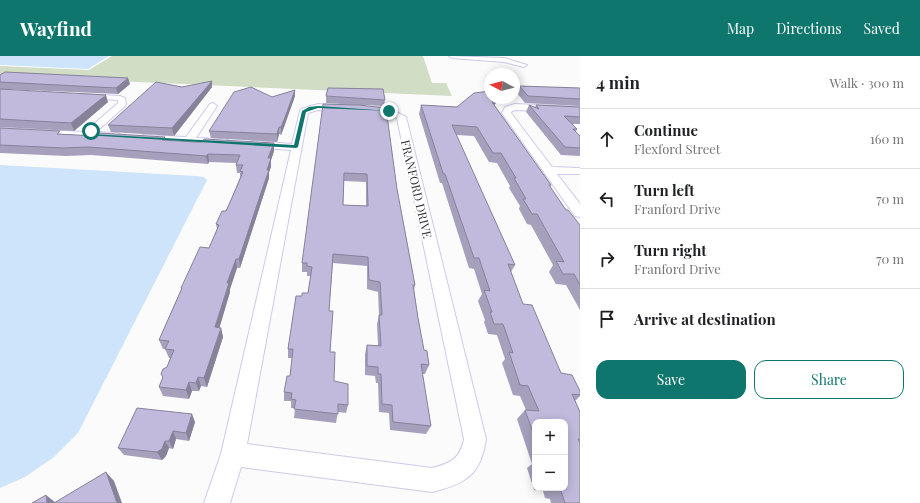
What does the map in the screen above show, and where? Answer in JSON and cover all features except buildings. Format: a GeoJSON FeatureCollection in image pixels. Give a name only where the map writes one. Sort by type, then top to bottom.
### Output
{"type":"FeatureCollection","features":[{"type":"Feature","properties":{"kind":"street"},"geometry":{"type":"LineString","coordinates":[[452,56],[504,60],[524,65]]}},
{"type":"Feature","properties":{"kind":"street"},"geometry":{"type":"LineString","coordinates":[[77,96],[112,97],[120,98],[122,100],[122,104],[87,135]]}},
{"type":"Feature","properties":{"kind":"street"},"geometry":{"type":"LineString","coordinates":[[189,140],[213,106]]}},
{"type":"Feature","properties":{"kind":"street","name":"FRANFORD DRIVE"},"geometry":{"type":"LineString","coordinates":[[217,503],[233,454],[304,111],[310,108],[318,107],[389,111],[401,117],[475,439],[473,454],[466,465],[451,475],[432,480],[233,454]]}},
{"type":"Feature","properties":{"kind":"street"},"geometry":{"type":"LineString","coordinates":[[580,110],[515,107],[508,109],[506,113],[580,213]]}},
{"type":"Feature","properties":{"kind":"street"},"geometry":{"type":"LineString","coordinates":[[0,131],[189,140],[296,147]]}},
{"type":"Feature","properties":{"kind":"street"},"geometry":{"type":"LineString","coordinates":[[548,170],[580,171]]}},
{"type":"Feature","properties":{"kind":"green space"},"geometry":{"type":"Polygon","coordinates":[[[112,56],[423,56],[432,83],[446,83],[452,96],[0,76],[0,66],[89,70],[112,56]]]}},
{"type":"Feature","properties":{"kind":"water"},"geometry":{"type":"Polygon","coordinates":[[[0,56],[109,56],[88,69],[0,65],[0,56]]]}},
{"type":"Feature","properties":{"kind":"water"},"geometry":{"type":"Polygon","coordinates":[[[0,165],[196,176],[204,177],[207,180],[78,433],[54,457],[25,477],[0,488],[0,165]]]}},
{"type":"Feature","properties":{"kind":"route"},"geometry":{"type":"LineString","coordinates":[[91,131],[87,135],[296,147],[304,111],[310,108],[374,109],[389,111]]}}]}
